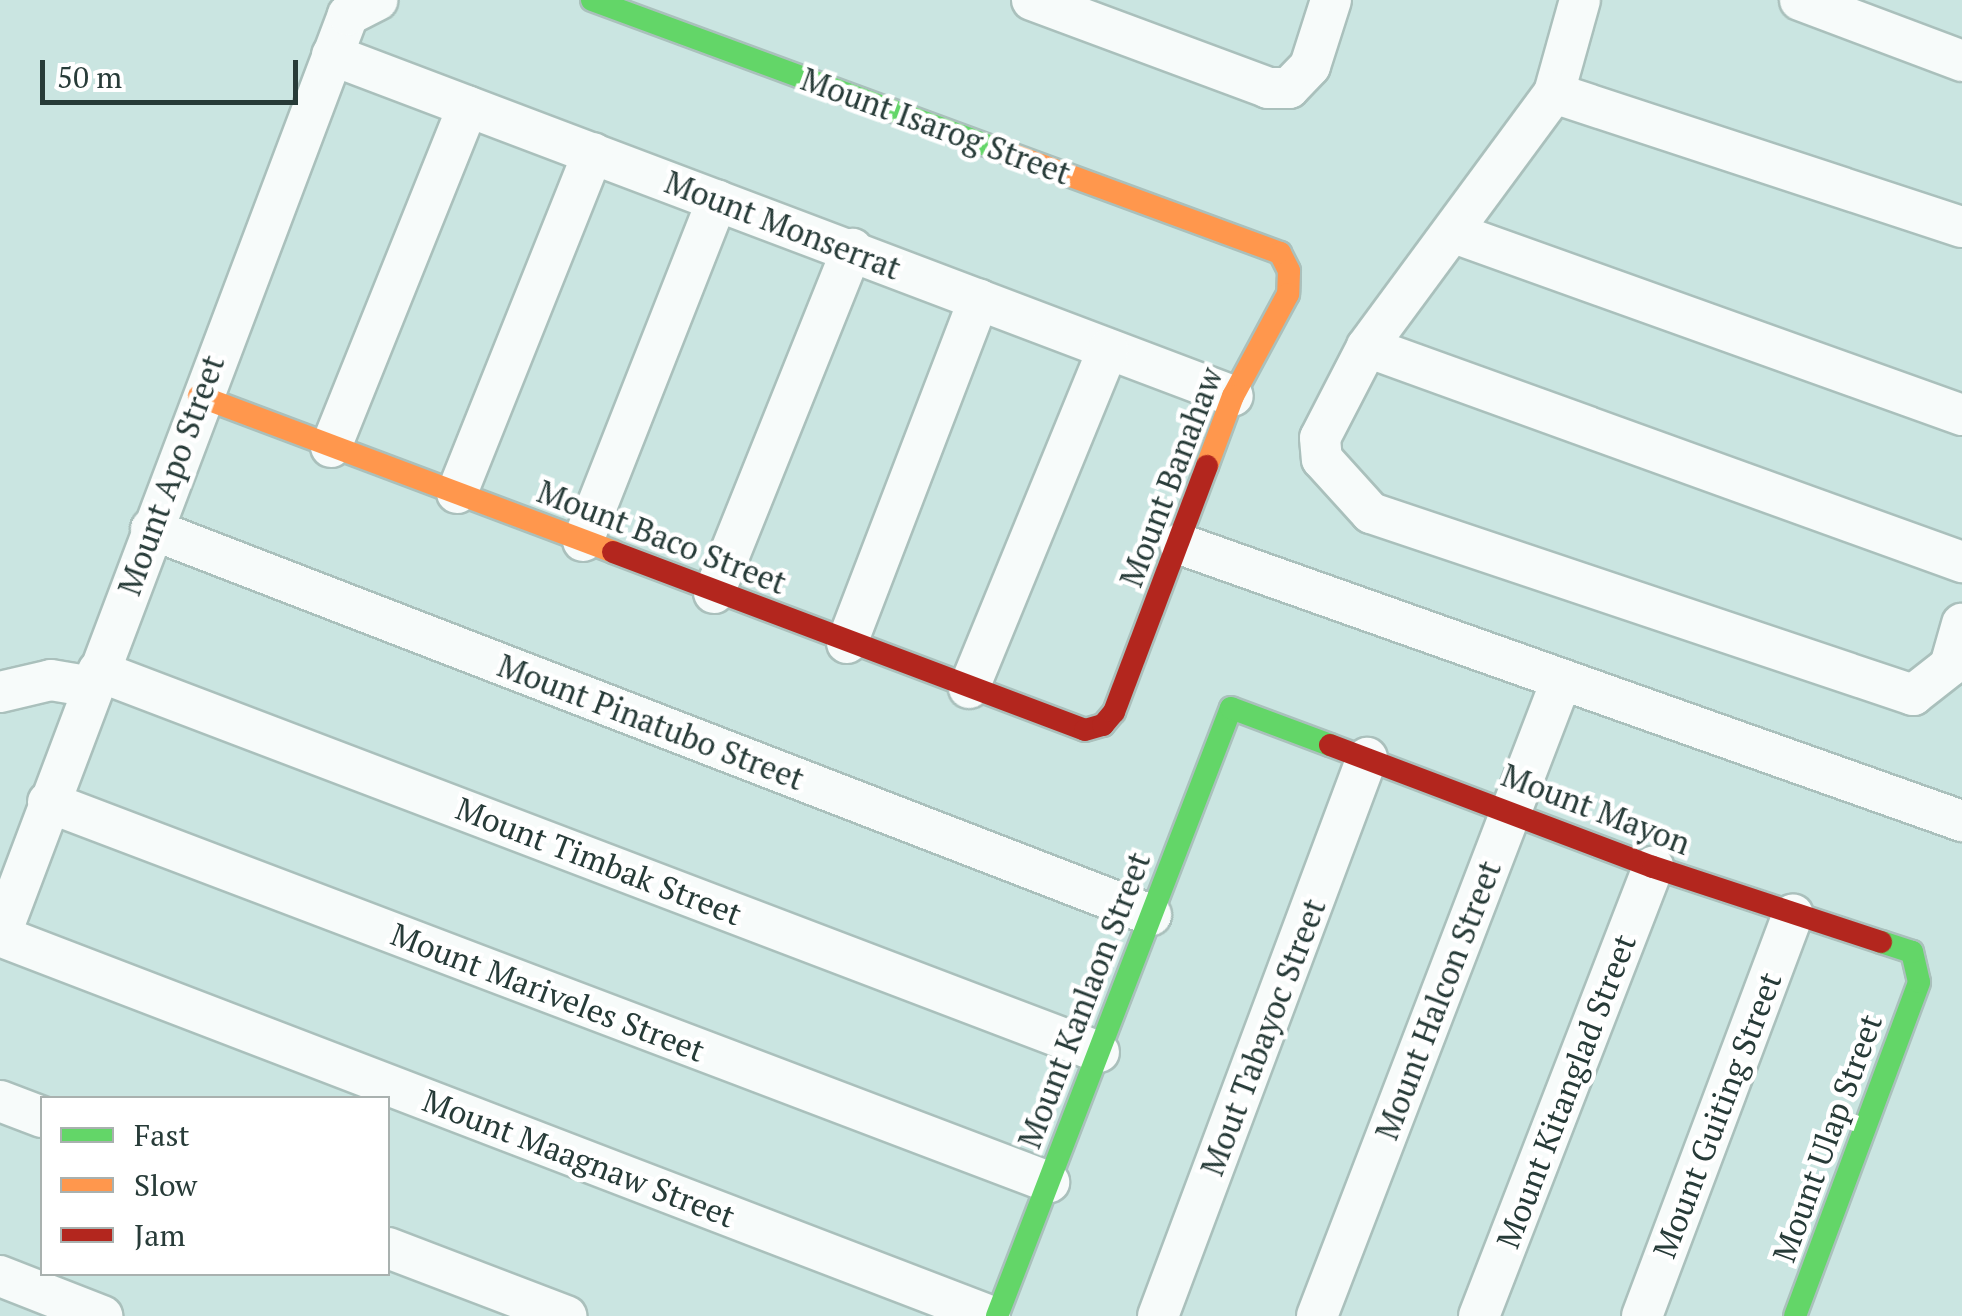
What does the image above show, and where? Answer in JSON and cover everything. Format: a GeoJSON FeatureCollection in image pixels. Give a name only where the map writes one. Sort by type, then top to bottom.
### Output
{"type":"FeatureCollection","features":[{"type":"Feature","properties":{"kind":"street","name":"Mount Isarog Street"},"geometry":{"type":"LineString","coordinates":[[592,0],[1280,253]]}},
{"type":"Feature","properties":{"kind":"street"},"geometry":{"type":"LineString","coordinates":[[1032,0],[1250,82],[1289,88],[1310,66],[1331,0]]}},
{"type":"Feature","properties":{"kind":"street"},"geometry":{"type":"LineString","coordinates":[[1580,0],[1554,92],[1454,234],[1366,347],[1320,438],[1322,459],[1370,513],[1913,694],[1950,666],[1962,624]]}},
{"type":"Feature","properties":{"kind":"street"},"geometry":{"type":"LineString","coordinates":[[1800,0],[1962,62]]}},
{"type":"Feature","properties":{"kind":"street","name":"Mount Apo Street"},"geometry":{"type":"LineString","coordinates":[[0,936],[200,396],[332,56],[362,8]]}},
{"type":"Feature","properties":{"kind":"street","name":"Mount Monserrat"},"geometry":{"type":"LineString","coordinates":[[332,56],[1233,396]]}},
{"type":"Feature","properties":{"kind":"street"},"geometry":{"type":"LineString","coordinates":[[1554,92],[1962,227]]}},
{"type":"Feature","properties":{"kind":"street"},"geometry":{"type":"LineString","coordinates":[[331,448],[468,106]]}},
{"type":"Feature","properties":{"kind":"street"},"geometry":{"type":"LineString","coordinates":[[458,493],[593,153]]}},
{"type":"Feature","properties":{"kind":"street"},"geometry":{"type":"LineString","coordinates":[[583,541],[716,200]]}},
{"type":"Feature","properties":{"kind":"street"},"geometry":{"type":"LineString","coordinates":[[1454,234],[1962,416]]}},
{"type":"Feature","properties":{"kind":"street"},"geometry":{"type":"LineString","coordinates":[[714,593],[852,250]]}},
{"type":"Feature","properties":{"kind":"street","name":"Mount Banahaw"},"geometry":{"type":"LineString","coordinates":[[1102,724],[1114,712],[1233,396],[1288,294],[1289,271],[1280,253]]}},
{"type":"Feature","properties":{"kind":"street"},"geometry":{"type":"LineString","coordinates":[[847,643],[979,300]]}},
{"type":"Feature","properties":{"kind":"street"},"geometry":{"type":"LineString","coordinates":[[1366,347],[1962,562]]}},
{"type":"Feature","properties":{"kind":"street"},"geometry":{"type":"LineString","coordinates":[[970,688],[1108,349]]}},
{"type":"Feature","properties":{"kind":"street","name":"Mount Baco Street"},"geometry":{"type":"LineString","coordinates":[[200,396],[1085,730],[1102,724]]}},
{"type":"Feature","properties":{"kind":"street","name":"Mount Pinatubo Street"},"geometry":{"type":"LineString","coordinates":[[151,528],[1151,915]]}},
{"type":"Feature","properties":{"kind":"street"},"geometry":{"type":"LineString","coordinates":[[1180,544],[1560,684],[1962,821]]}},
{"type":"Feature","properties":{"kind":"street","name":"Mount Timbak Street"},"geometry":{"type":"LineString","coordinates":[[0,692],[51,680],[95,679],[1099,1052]]}},
{"type":"Feature","properties":{"kind":"street","name":"Mount Halcon Street"},"geometry":{"type":"LineString","coordinates":[[1317,1316],[1560,684]]}},
{"type":"Feature","properties":{"kind":"street","name":"Mount Kanlaon Street"},"geometry":{"type":"LineString","coordinates":[[993,1316],[1049,1182],[1231,708]]}},
{"type":"Feature","properties":{"kind":"street","name":"Mount Mayon"},"geometry":{"type":"LineString","coordinates":[[1231,708],[1653,866],[1912,952],[1919,982]]}},
{"type":"Feature","properties":{"kind":"street","name":"Mout Tabayoc Street"},"geometry":{"type":"LineString","coordinates":[[1158,1316],[1368,758]]}},
{"type":"Feature","properties":{"kind":"street","name":"Mount Mariveles Street"},"geometry":{"type":"LineString","coordinates":[[48,802],[1049,1182]]}},
{"type":"Feature","properties":{"kind":"street","name":"Mount Kitanglad Street"},"geometry":{"type":"LineString","coordinates":[[1479,1316],[1653,866]]}},
{"type":"Feature","properties":{"kind":"street","name":"Mount Guiting Street"},"geometry":{"type":"LineString","coordinates":[[1642,1316],[1792,914]]}},
{"type":"Feature","properties":{"kind":"street","name":"Mount Maagnaw Street"},"geometry":{"type":"LineString","coordinates":[[0,936],[993,1316]]}},
{"type":"Feature","properties":{"kind":"street","name":"Mount Ulap Street"},"geometry":{"type":"LineString","coordinates":[[1795,1316],[1919,982]]}},
{"type":"Feature","properties":{"kind":"street"},"geometry":{"type":"LineString","coordinates":[[0,1101],[40,1117]]}},
{"type":"Feature","properties":{"kind":"street"},"geometry":{"type":"LineString","coordinates":[[390,1249],[566,1316]]}},
{"type":"Feature","properties":{"kind":"street"},"geometry":{"type":"LineString","coordinates":[[0,1276],[102,1316]]}},
{"type":"Feature","properties":{"kind":"traffic: fast"},"geometry":{"type":"LineString","coordinates":[[592,0],[1011,154]]}},
{"type":"Feature","properties":{"kind":"traffic: fast"},"geometry":{"type":"LineString","coordinates":[[997,1316],[1231,708],[1330,745]]}},
{"type":"Feature","properties":{"kind":"traffic: fast"},"geometry":{"type":"LineString","coordinates":[[1795,1316],[1919,982],[1912,952],[1881,942]]}},
{"type":"Feature","properties":{"kind":"traffic: slow"},"geometry":{"type":"LineString","coordinates":[[1011,154],[1280,253],[1289,271],[1288,294],[1233,396],[1207,466]]}},
{"type":"Feature","properties":{"kind":"traffic: slow"},"geometry":{"type":"LineString","coordinates":[[199,396],[613,552]]}},
{"type":"Feature","properties":{"kind":"traffic: jam"},"geometry":{"type":"LineString","coordinates":[[613,552],[1085,730],[1103,725],[1114,712],[1207,466]]}},
{"type":"Feature","properties":{"kind":"traffic: jam"},"geometry":{"type":"LineString","coordinates":[[1330,745],[1653,867],[1881,942]]}}]}
